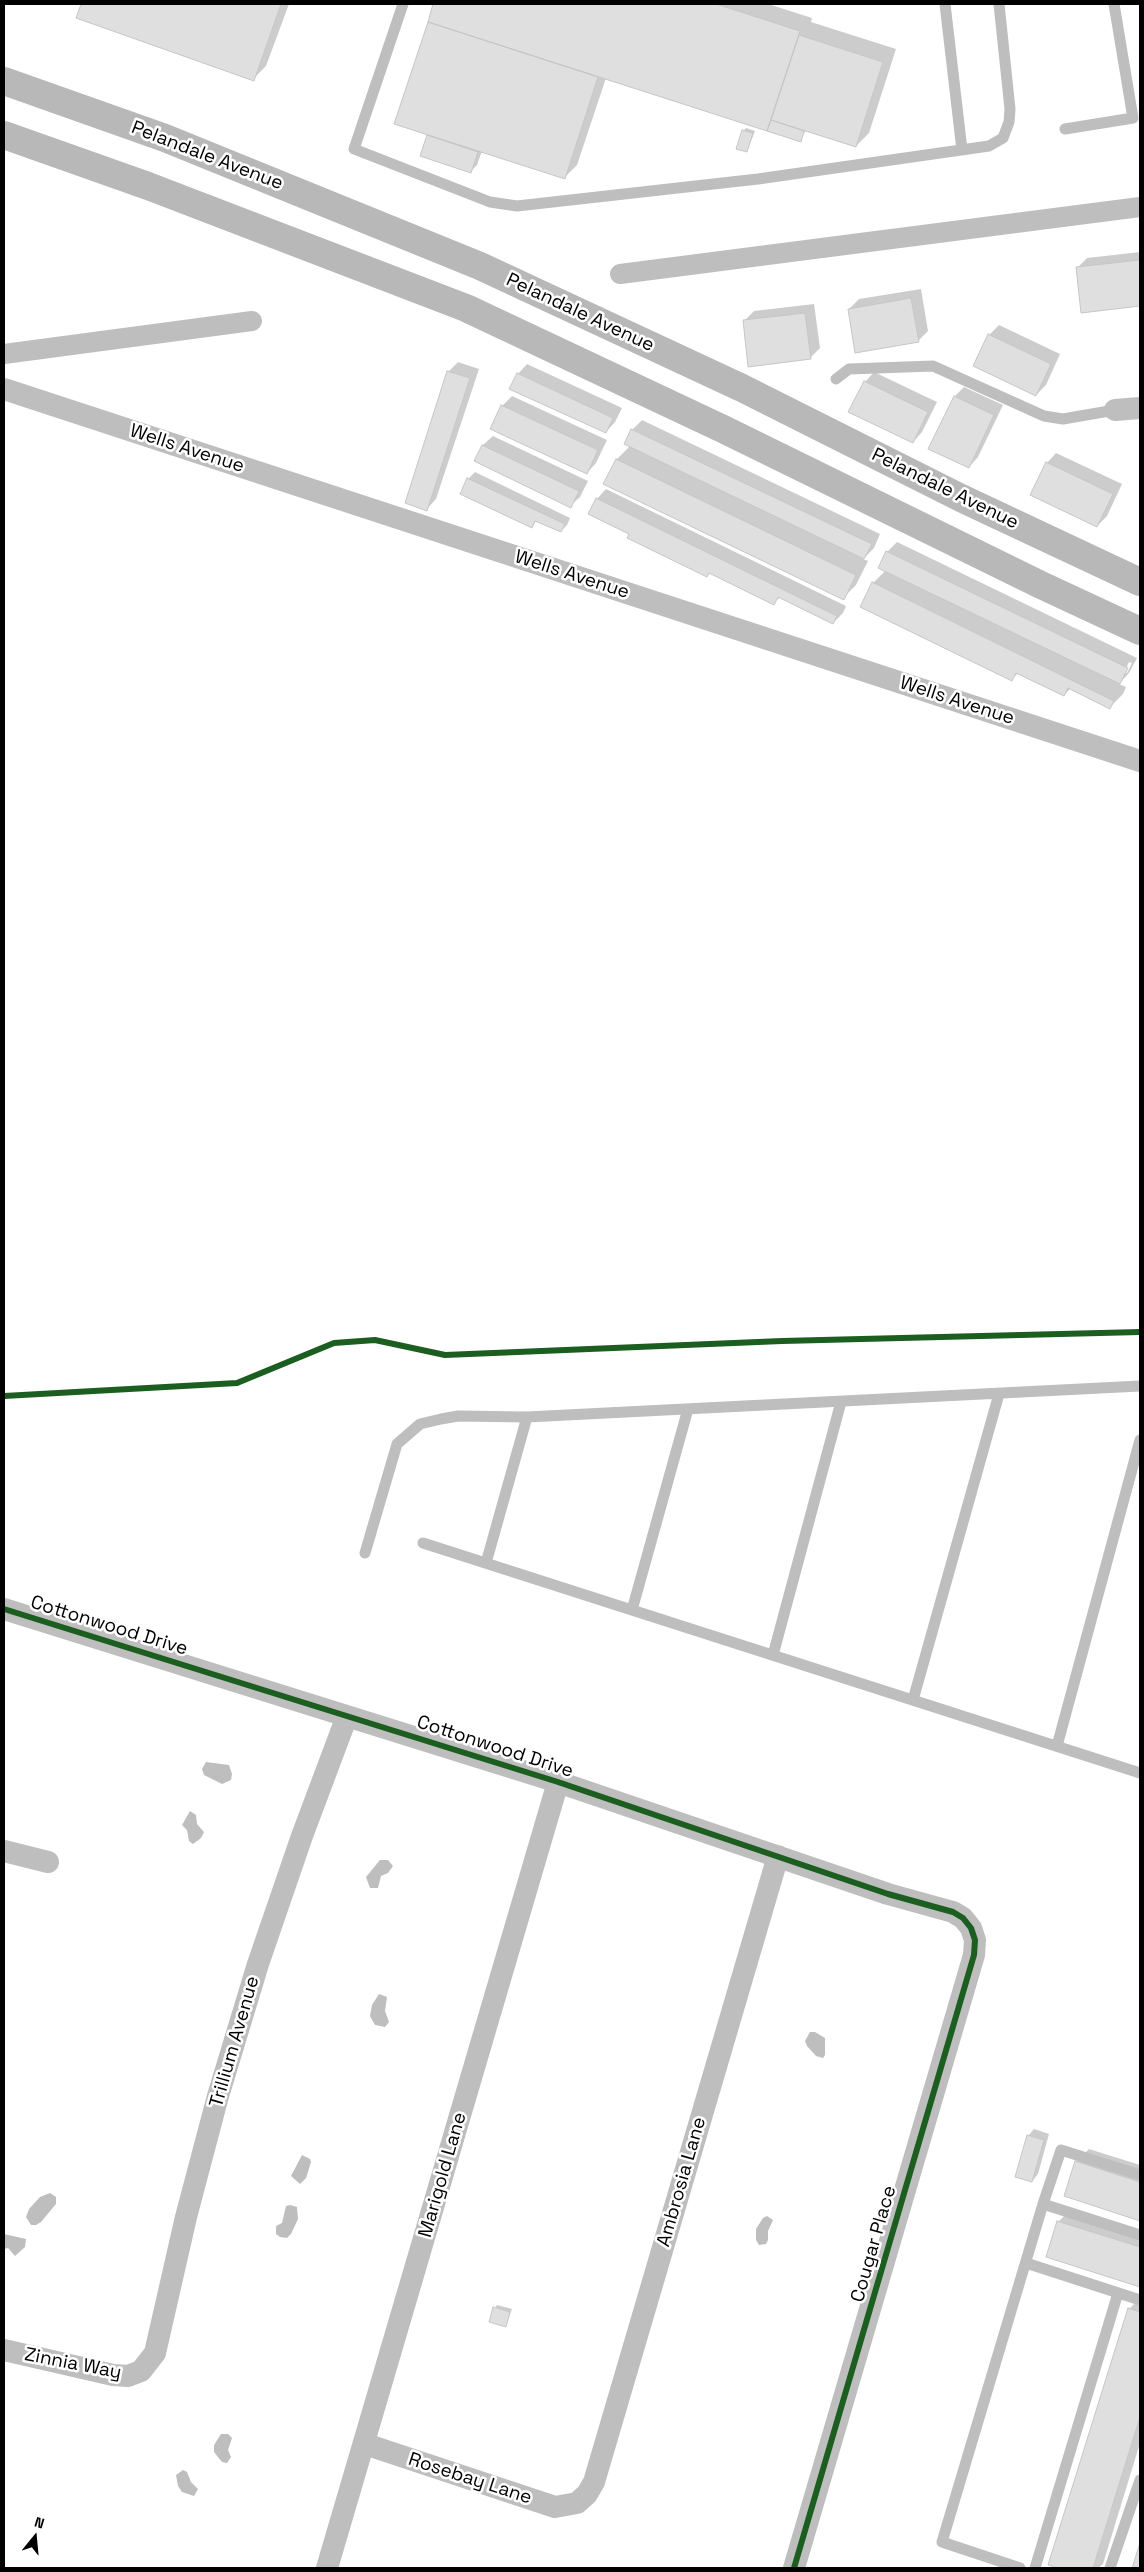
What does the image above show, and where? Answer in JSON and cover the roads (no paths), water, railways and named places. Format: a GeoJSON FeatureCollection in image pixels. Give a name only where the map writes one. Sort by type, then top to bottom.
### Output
{"type":"FeatureCollection","features":[{"type":"Feature","properties":{"kind":"main road","name":"Pelandale Avenue"},"geometry":{"type":"LineString","coordinates":[[4,81],[164,138],[480,266],[742,388],[962,498],[1140,582]]}},
{"type":"Feature","properties":{"kind":"main road"},"geometry":{"type":"LineString","coordinates":[[4,135],[148,186],[466,308],[723,429],[1041,586],[1140,631]]}},
{"type":"Feature","properties":{"kind":"street","name":"Wells Avenue"},"geometry":{"type":"LineString","coordinates":[[4,389],[1140,761]]}},
{"type":"Feature","properties":{"kind":"street"},"geometry":{"type":"LineString","coordinates":[[1115,410],[1140,408]]}},
{"type":"Feature","properties":{"kind":"street","name":"Cottonwood Drive"},"geometry":{"type":"LineString","coordinates":[[4,1609],[558,1782],[888,1894],[953,1912],[963,1918],[971,1928]]}},
{"type":"Feature","properties":{"kind":"street","name":"Trillium Avenue"},"geometry":{"type":"LineString","coordinates":[[141,2370],[155,2353],[189,2207],[218,2096],[258,1964],[302,1836],[347,1716]]}},
{"type":"Feature","properties":{"kind":"street","name":"Marigold Lane"},"geometry":{"type":"LineString","coordinates":[[327,2568],[558,1782]]}},
{"type":"Feature","properties":{"kind":"street"},"geometry":{"type":"LineString","coordinates":[[4,1851],[48,1862]]}},
{"type":"Feature","properties":{"kind":"street","name":"Ambrosia Lane"},"geometry":{"type":"LineString","coordinates":[[577,2503],[588,2494],[594,2482],[778,1856]]}},
{"type":"Feature","properties":{"kind":"street","name":"Cougar Place"},"geometry":{"type":"LineString","coordinates":[[794,2568],[974,1956],[975,1940],[971,1928]]}},
{"type":"Feature","properties":{"kind":"street","name":"Zinnia Way"},"geometry":{"type":"LineString","coordinates":[[4,2350],[113,2375],[128,2376],[141,2370]]}},
{"type":"Feature","properties":{"kind":"street","name":"Rosebay Lane"},"geometry":{"type":"LineString","coordinates":[[365,2444],[555,2507],[577,2503]]}},
{"type":"Feature","properties":{"kind":"lane"},"geometry":{"type":"LineString","coordinates":[[404,4],[354,149],[490,202],[517,206],[758,179],[990,146],[1003,138],[1009,122],[1010,109],[999,4]]}},
{"type":"Feature","properties":{"kind":"lane"},"geometry":{"type":"LineString","coordinates":[[946,4],[962,150]]}},
{"type":"Feature","properties":{"kind":"lane"},"geometry":{"type":"LineString","coordinates":[[1065,129],[1133,118],[1114,4]]}},
{"type":"Feature","properties":{"kind":"lane"},"geometry":{"type":"LineString","coordinates":[[836,379],[849,369],[933,366],[1044,416],[1063,419],[1115,410]]}},
{"type":"Feature","properties":{"kind":"lane"},"geometry":{"type":"LineString","coordinates":[[365,1553],[397,1444],[420,1424],[458,1416],[528,1417],[1140,1386]]}},
{"type":"Feature","properties":{"kind":"lane"},"geometry":{"type":"LineString","coordinates":[[913,1700],[999,1394]]}},
{"type":"Feature","properties":{"kind":"lane"},"geometry":{"type":"LineString","coordinates":[[773,1655],[841,1402]]}},
{"type":"Feature","properties":{"kind":"lane"},"geometry":{"type":"LineString","coordinates":[[632,1610],[688,1409]]}},
{"type":"Feature","properties":{"kind":"lane"},"geometry":{"type":"LineString","coordinates":[[486,1563],[528,1417]]}},
{"type":"Feature","properties":{"kind":"lane"},"geometry":{"type":"LineString","coordinates":[[1057,1746],[1140,1440]]}},
{"type":"Feature","properties":{"kind":"lane"},"geometry":{"type":"LineString","coordinates":[[423,1543],[1140,1773]]}},
{"type":"Feature","properties":{"kind":"lane"},"geometry":{"type":"LineString","coordinates":[[1020,2568],[942,2542],[1043,2204],[1060,2150],[1140,2175]]}},
{"type":"Feature","properties":{"kind":"lane"},"geometry":{"type":"LineString","coordinates":[[1043,2204],[1140,2235]]}},
{"type":"Feature","properties":{"kind":"lane"},"geometry":{"type":"LineString","coordinates":[[1026,2263],[1140,2300]]}},
{"type":"Feature","properties":{"kind":"lane"},"geometry":{"type":"LineString","coordinates":[[1035,2568],[1118,2293]]}},
{"type":"Feature","properties":{"kind":"lane"},"geometry":{"type":"LineString","coordinates":[[1110,2568],[1138,2492],[1140,2480]]}},
{"type":"Feature","properties":{"kind":"waterway"},"geometry":{"type":"LineString","coordinates":[[620,274],[1140,207]]}},
{"type":"Feature","properties":{"kind":"waterway"},"geometry":{"type":"LineString","coordinates":[[4,354],[252,321]]}}]}
